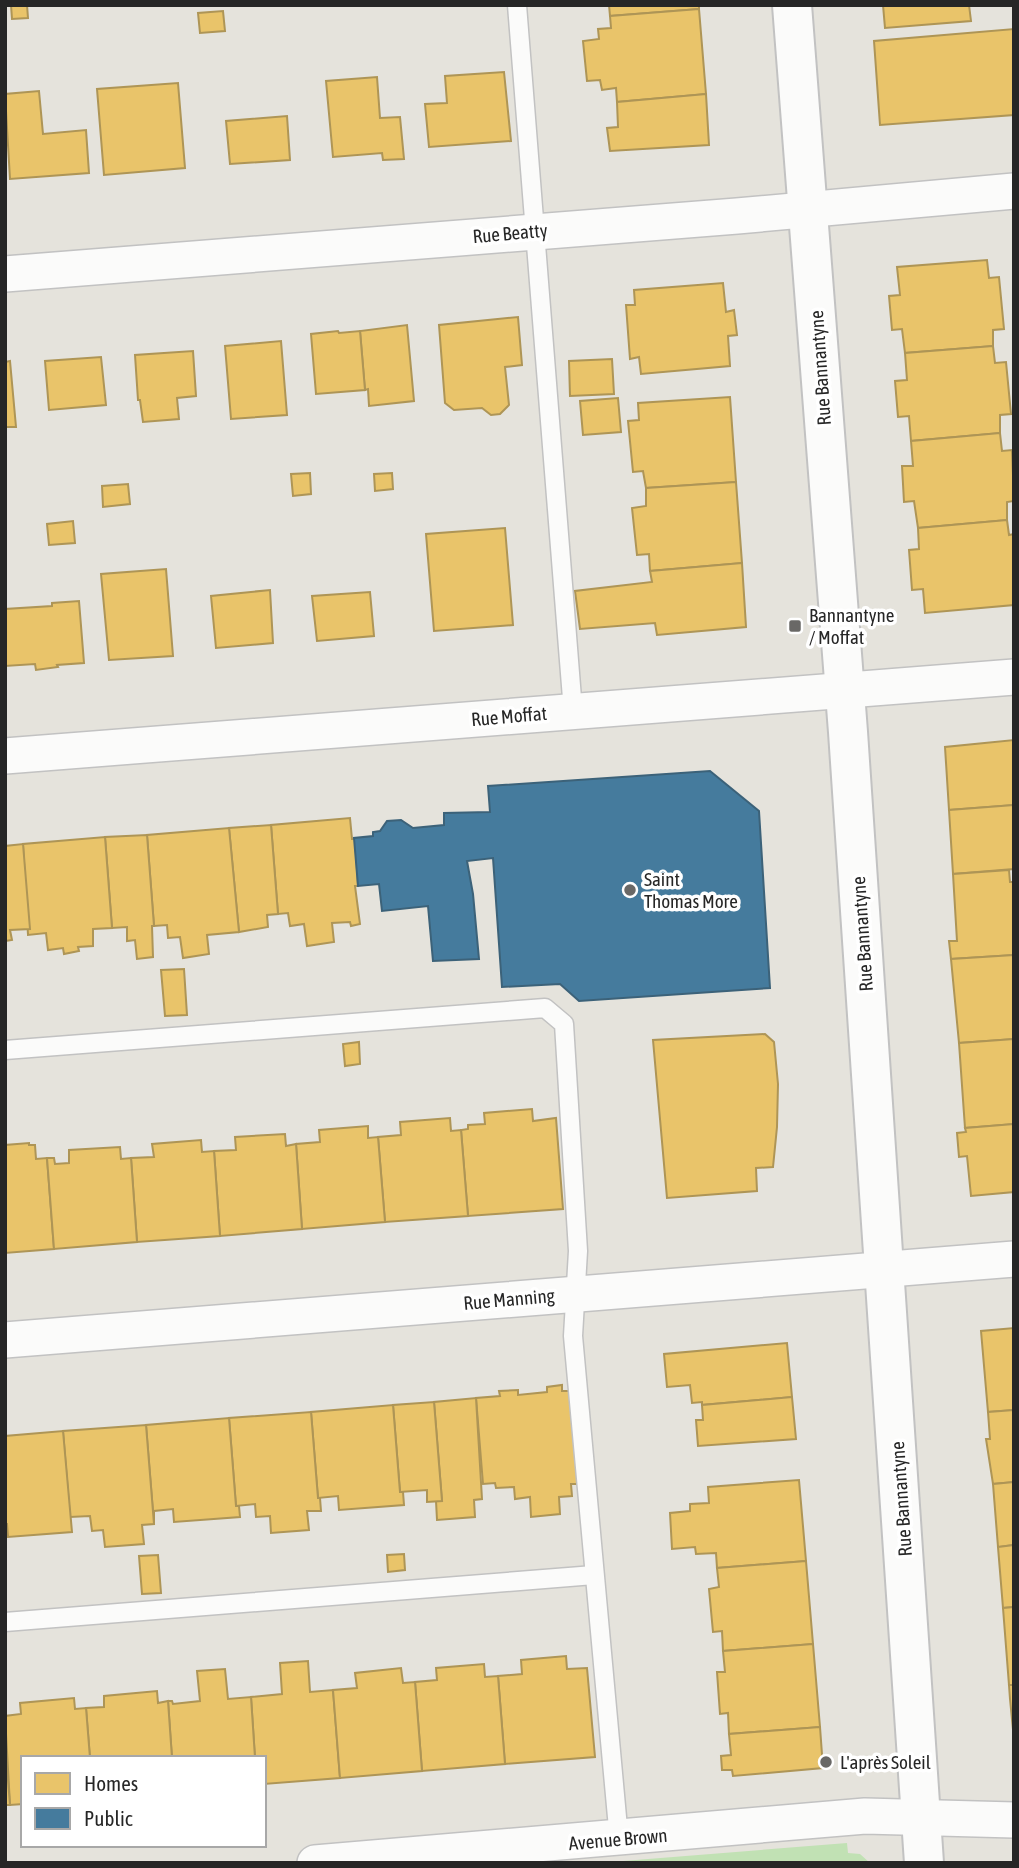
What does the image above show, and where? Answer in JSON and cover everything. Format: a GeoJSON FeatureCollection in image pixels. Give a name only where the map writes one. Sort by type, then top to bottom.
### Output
{"type":"FeatureCollection","features":[{"type":"Feature","properties":{"kind":"street","name":"Rue Bannantyne"},"geometry":{"type":"LineString","coordinates":[[792,5],[844,690],[924,1863]]}},
{"type":"Feature","properties":{"kind":"street","name":"Rue Beatty"},"geometry":{"type":"LineString","coordinates":[[5,274],[1014,191]]}},
{"type":"Feature","properties":{"kind":"street","name":"Rue Moffat"},"geometry":{"type":"LineString","coordinates":[[5,756],[1014,677]]}},
{"type":"Feature","properties":{"kind":"street","name":"Rue Manning"},"geometry":{"type":"LineString","coordinates":[[5,1340],[1014,1259]]}},
{"type":"Feature","properties":{"kind":"street","name":"Avenue Brown"},"geometry":{"type":"LineString","coordinates":[[315,1863],[866,1816],[1014,1820]]}},
{"type":"Feature","properties":{"kind":"lane"},"geometry":{"type":"LineString","coordinates":[[517,5],[573,711]]}},
{"type":"Feature","properties":{"kind":"lane"},"geometry":{"type":"LineString","coordinates":[[5,1050],[545,1008],[564,1024],[578,1251],[573,1336],[619,1839]]}},
{"type":"Feature","properties":{"kind":"lane"},"geometry":{"type":"LineString","coordinates":[[5,1622],[594,1575]]}},
{"type":"Feature","properties":{"kind":"green space"},"geometry":{"type":"Polygon","coordinates":[[[847,1843],[848,1853],[860,1854],[870,1863],[598,1863],[847,1843]]]}},
{"type":"Feature","properties":{"kind":"building: Homes"},"geometry":{"type":"Polygon","coordinates":[[[11,5],[27,5],[28,18],[12,19],[11,5]]]}},
{"type":"Feature","properties":{"kind":"building: Homes"},"geometry":{"type":"Polygon","coordinates":[[[609,5],[699,5],[699,9],[610,16],[609,5]]]}},
{"type":"Feature","properties":{"kind":"building: Homes"},"geometry":{"type":"Polygon","coordinates":[[[883,5],[969,5],[971,21],[885,28],[883,5]]]}},
{"type":"Feature","properties":{"kind":"building: Homes"},"geometry":{"type":"Polygon","coordinates":[[[699,9],[706,94],[617,102],[616,88],[602,90],[600,80],[587,81],[583,41],[599,39],[598,29],[611,28],[610,16],[699,9]]]}},
{"type":"Feature","properties":{"kind":"building: Homes"},"geometry":{"type":"Polygon","coordinates":[[[223,11],[225,31],[200,33],[198,13],[223,11]]]}},
{"type":"Feature","properties":{"kind":"building: Homes"},"geometry":{"type":"Polygon","coordinates":[[[1014,29],[1014,115],[880,125],[874,41],[1014,29]]]}},
{"type":"Feature","properties":{"kind":"building: Homes"},"geometry":{"type":"Polygon","coordinates":[[[504,72],[511,141],[429,147],[425,104],[447,103],[445,76],[504,72]]]}},
{"type":"Feature","properties":{"kind":"building: Homes"},"geometry":{"type":"Polygon","coordinates":[[[377,77],[380,118],[400,117],[404,159],[383,160],[382,153],[333,157],[326,81],[377,77]]]}},
{"type":"Feature","properties":{"kind":"building: Homes"},"geometry":{"type":"Polygon","coordinates":[[[178,83],[185,168],[104,175],[97,89],[178,83]]]}},
{"type":"Feature","properties":{"kind":"building: Homes"},"geometry":{"type":"Polygon","coordinates":[[[39,91],[43,134],[86,130],[89,173],[10,179],[5,94],[39,91]]]}},
{"type":"Feature","properties":{"kind":"building: Homes"},"geometry":{"type":"Polygon","coordinates":[[[706,94],[709,145],[610,151],[607,128],[618,127],[617,102],[706,94]]]}},
{"type":"Feature","properties":{"kind":"building: Homes"},"geometry":{"type":"Polygon","coordinates":[[[287,116],[290,160],[230,164],[226,121],[287,116]]]}},
{"type":"Feature","properties":{"kind":"building: Homes"},"geometry":{"type":"Polygon","coordinates":[[[987,260],[989,278],[999,277],[1004,329],[993,330],[993,346],[905,353],[902,329],[892,330],[889,296],[900,295],[897,267],[987,260]]]}},
{"type":"Feature","properties":{"kind":"building: Homes"},"geometry":{"type":"Polygon","coordinates":[[[723,283],[726,312],[734,310],[737,335],[728,336],[730,366],[641,374],[639,357],[630,359],[626,305],[635,305],[634,290],[723,283]]]}},
{"type":"Feature","properties":{"kind":"building: Homes"},"geometry":{"type":"Polygon","coordinates":[[[518,317],[522,365],[505,367],[509,405],[500,414],[491,415],[482,408],[454,410],[445,403],[439,325],[518,317]]]}},
{"type":"Feature","properties":{"kind":"building: Homes"},"geometry":{"type":"Polygon","coordinates":[[[407,325],[414,401],[369,406],[360,331],[407,325]]]}},
{"type":"Feature","properties":{"kind":"building: Homes"},"geometry":{"type":"Polygon","coordinates":[[[360,331],[365,390],[316,394],[311,334],[360,331]]]}},
{"type":"Feature","properties":{"kind":"building: Homes"},"geometry":{"type":"Polygon","coordinates":[[[281,341],[287,415],[231,419],[225,346],[281,341]]]}},
{"type":"Feature","properties":{"kind":"building: Homes"},"geometry":{"type":"Polygon","coordinates":[[[993,346],[995,363],[1006,362],[1011,414],[1000,415],[1000,433],[911,441],[909,416],[898,417],[895,381],[907,380],[905,353],[993,346]]]}},
{"type":"Feature","properties":{"kind":"building: Homes"},"geometry":{"type":"Polygon","coordinates":[[[193,351],[196,396],[177,398],[179,419],[143,422],[138,400],[135,355],[193,351]]]}},
{"type":"Feature","properties":{"kind":"building: Homes"},"geometry":{"type":"Polygon","coordinates":[[[101,357],[106,405],[49,410],[45,361],[101,357]]]}},
{"type":"Feature","properties":{"kind":"building: Homes"},"geometry":{"type":"Polygon","coordinates":[[[612,359],[614,394],[570,396],[569,361],[612,359]]]}},
{"type":"Feature","properties":{"kind":"building: Homes"},"geometry":{"type":"Polygon","coordinates":[[[10,361],[16,427],[5,427],[5,362],[10,361]]]}},
{"type":"Feature","properties":{"kind":"building: Homes"},"geometry":{"type":"Polygon","coordinates":[[[730,397],[736,482],[646,488],[643,471],[633,472],[628,421],[639,420],[638,403],[730,397]]]}},
{"type":"Feature","properties":{"kind":"building: Homes"},"geometry":{"type":"Polygon","coordinates":[[[618,398],[621,432],[583,435],[580,401],[618,398]]]}},
{"type":"Feature","properties":{"kind":"building: Homes"},"geometry":{"type":"Polygon","coordinates":[[[1000,433],[1002,451],[1012,450],[1014,501],[1007,502],[1007,520],[918,528],[914,501],[904,502],[902,466],[913,466],[911,441],[1000,433]]]}},
{"type":"Feature","properties":{"kind":"building: Homes"},"geometry":{"type":"Polygon","coordinates":[[[310,473],[311,494],[293,496],[291,474],[310,473]]]}},
{"type":"Feature","properties":{"kind":"building: Homes"},"geometry":{"type":"Polygon","coordinates":[[[392,473],[393,489],[375,491],[374,474],[392,473]]]}},
{"type":"Feature","properties":{"kind":"building: Homes"},"geometry":{"type":"Polygon","coordinates":[[[736,482],[742,563],[650,571],[649,554],[637,555],[632,508],[646,506],[646,488],[736,482]]]}},
{"type":"Feature","properties":{"kind":"building: Homes"},"geometry":{"type":"Polygon","coordinates":[[[128,484],[130,504],[103,507],[102,486],[128,484]]]}},
{"type":"Feature","properties":{"kind":"building: Homes"},"geometry":{"type":"Polygon","coordinates":[[[1007,520],[1009,535],[1014,534],[1014,605],[925,613],[923,589],[912,590],[909,550],[919,549],[918,528],[1007,520]]]}},
{"type":"Feature","properties":{"kind":"building: Homes"},"geometry":{"type":"Polygon","coordinates":[[[73,521],[75,543],[49,545],[47,524],[73,521]]]}},
{"type":"Feature","properties":{"kind":"building: Homes"},"geometry":{"type":"Polygon","coordinates":[[[505,528],[513,625],[434,631],[426,534],[505,528]]]}},
{"type":"Feature","properties":{"kind":"building: Homes"},"geometry":{"type":"Polygon","coordinates":[[[742,563],[746,627],[657,635],[655,623],[580,629],[575,591],[652,582],[650,571],[742,563]]]}},
{"type":"Feature","properties":{"kind":"building: Homes"},"geometry":{"type":"Polygon","coordinates":[[[166,569],[173,656],[109,660],[101,574],[166,569]]]}},
{"type":"Feature","properties":{"kind":"building: Homes"},"geometry":{"type":"Polygon","coordinates":[[[270,590],[273,643],[216,648],[211,596],[270,590]]]}},
{"type":"Feature","properties":{"kind":"building: Homes"},"geometry":{"type":"Polygon","coordinates":[[[370,592],[374,636],[317,641],[312,596],[370,592]]]}},
{"type":"Feature","properties":{"kind":"building: Homes"},"geometry":{"type":"Polygon","coordinates":[[[79,601],[84,663],[36,670],[35,664],[5,666],[5,609],[79,601]]]}},
{"type":"Feature","properties":{"kind":"building: Homes"},"geometry":{"type":"Polygon","coordinates":[[[1014,740],[1014,805],[949,810],[945,747],[1014,740]]]}},
{"type":"Feature","properties":{"kind":"building: Homes"},"geometry":{"type":"Polygon","coordinates":[[[1014,805],[1014,869],[953,874],[949,810],[1014,805]]]}},
{"type":"Feature","properties":{"kind":"building: Homes"},"geometry":{"type":"Polygon","coordinates":[[[350,818],[352,839],[355,839],[358,886],[355,886],[360,924],[351,926],[350,922],[332,923],[334,942],[307,946],[304,924],[290,926],[288,913],[278,914],[271,825],[350,818]]]}},
{"type":"Feature","properties":{"kind":"building: Homes"},"geometry":{"type":"Polygon","coordinates":[[[271,825],[278,914],[267,915],[268,927],[239,932],[229,828],[271,825]]]}},
{"type":"Feature","properties":{"kind":"building: Homes"},"geometry":{"type":"Polygon","coordinates":[[[229,828],[239,932],[207,935],[209,954],[183,958],[180,937],[168,938],[167,925],[154,926],[147,835],[229,828]]]}},
{"type":"Feature","properties":{"kind":"building: Homes"},"geometry":{"type":"Polygon","coordinates":[[[147,835],[154,926],[153,957],[137,959],[135,940],[127,941],[127,927],[112,928],[105,837],[147,835]]]}},
{"type":"Feature","properties":{"kind":"building: Homes"},"geometry":{"type":"Polygon","coordinates":[[[105,837],[112,928],[93,929],[93,946],[78,947],[79,951],[64,954],[63,948],[48,950],[46,933],[28,935],[23,844],[105,837]]]}},
{"type":"Feature","properties":{"kind":"building: Homes"},"geometry":{"type":"Polygon","coordinates":[[[23,844],[30,929],[10,930],[12,940],[5,941],[5,846],[23,844]]]}},
{"type":"Feature","properties":{"kind":"building: Homes"},"geometry":{"type":"Polygon","coordinates":[[[1009,870],[1010,882],[1014,882],[1014,955],[951,959],[949,941],[957,941],[953,874],[1009,870]]]}},
{"type":"Feature","properties":{"kind":"building: Homes"},"geometry":{"type":"Polygon","coordinates":[[[1014,955],[1014,1039],[959,1043],[951,959],[1014,955]]]}},
{"type":"Feature","properties":{"kind":"building: Homes"},"geometry":{"type":"Polygon","coordinates":[[[184,969],[187,1015],[165,1016],[161,970],[184,969]]]}},
{"type":"Feature","properties":{"kind":"building: Homes"},"geometry":{"type":"Polygon","coordinates":[[[765,1034],[774,1042],[778,1084],[773,1167],[756,1168],[757,1191],[667,1198],[653,1040],[765,1034]]]}},
{"type":"Feature","properties":{"kind":"building: Homes"},"geometry":{"type":"Polygon","coordinates":[[[1014,1039],[1014,1124],[965,1128],[959,1043],[1014,1039]]]}},
{"type":"Feature","properties":{"kind":"building: Homes"},"geometry":{"type":"Polygon","coordinates":[[[359,1042],[360,1064],[345,1066],[343,1044],[359,1042]]]}},
{"type":"Feature","properties":{"kind":"building: Homes"},"geometry":{"type":"Polygon","coordinates":[[[532,1109],[533,1121],[556,1118],[563,1209],[468,1216],[461,1130],[468,1129],[468,1125],[485,1124],[484,1113],[532,1109]]]}},
{"type":"Feature","properties":{"kind":"building: Homes"},"geometry":{"type":"Polygon","coordinates":[[[450,1118],[451,1131],[461,1130],[468,1216],[385,1222],[378,1137],[401,1135],[400,1122],[450,1118]]]}},
{"type":"Feature","properties":{"kind":"building: Homes"},"geometry":{"type":"Polygon","coordinates":[[[1014,1124],[1014,1192],[971,1196],[967,1156],[959,1157],[957,1133],[966,1132],[965,1128],[1014,1124]]]}},
{"type":"Feature","properties":{"kind":"building: Homes"},"geometry":{"type":"Polygon","coordinates":[[[368,1126],[368,1138],[378,1137],[385,1222],[302,1229],[296,1144],[320,1142],[319,1130],[368,1126]]]}},
{"type":"Feature","properties":{"kind":"building: Homes"},"geometry":{"type":"Polygon","coordinates":[[[285,1134],[286,1146],[296,1144],[302,1229],[220,1236],[214,1151],[236,1150],[235,1137],[285,1134]]]}},
{"type":"Feature","properties":{"kind":"building: Homes"},"geometry":{"type":"Polygon","coordinates":[[[201,1140],[202,1152],[214,1151],[220,1236],[137,1242],[131,1158],[154,1157],[152,1144],[201,1140]]]}},
{"type":"Feature","properties":{"kind":"building: Homes"},"geometry":{"type":"Polygon","coordinates":[[[5,1145],[35,1145],[36,1159],[47,1158],[54,1249],[5,1253],[5,1145]]]}},
{"type":"Feature","properties":{"kind":"building: Homes"},"geometry":{"type":"Polygon","coordinates":[[[120,1147],[121,1159],[131,1158],[137,1242],[54,1249],[47,1158],[54,1158],[55,1164],[69,1163],[69,1150],[120,1147]]]}},
{"type":"Feature","properties":{"kind":"building: Homes"},"geometry":{"type":"Polygon","coordinates":[[[1014,1328],[1014,1410],[988,1412],[981,1331],[1014,1328]]]}},
{"type":"Feature","properties":{"kind":"building: Homes"},"geometry":{"type":"Polygon","coordinates":[[[787,1343],[792,1397],[702,1405],[702,1402],[692,1403],[690,1385],[667,1387],[664,1354],[787,1343]]]}},
{"type":"Feature","properties":{"kind":"building: Homes"},"geometry":{"type":"Polygon","coordinates":[[[562,1385],[562,1391],[571,1391],[579,1484],[571,1484],[572,1496],[559,1497],[560,1514],[531,1517],[530,1497],[515,1499],[514,1487],[496,1488],[495,1483],[483,1484],[476,1398],[500,1396],[499,1391],[518,1390],[518,1395],[547,1392],[547,1387],[562,1385]]]}},
{"type":"Feature","properties":{"kind":"building: Homes"},"geometry":{"type":"Polygon","coordinates":[[[792,1397],[796,1439],[698,1446],[696,1420],[703,1420],[702,1405],[792,1397]]]}},
{"type":"Feature","properties":{"kind":"building: Homes"},"geometry":{"type":"Polygon","coordinates":[[[476,1398],[482,1499],[474,1500],[475,1517],[437,1520],[436,1501],[442,1501],[434,1402],[476,1398]]]}},
{"type":"Feature","properties":{"kind":"building: Homes"},"geometry":{"type":"Polygon","coordinates":[[[434,1402],[442,1501],[427,1502],[427,1490],[400,1492],[393,1405],[434,1402]]]}},
{"type":"Feature","properties":{"kind":"building: Homes"},"geometry":{"type":"Polygon","coordinates":[[[393,1405],[400,1492],[403,1492],[404,1505],[339,1510],[338,1496],[318,1498],[311,1412],[393,1405]]]}},
{"type":"Feature","properties":{"kind":"building: Homes"},"geometry":{"type":"Polygon","coordinates":[[[1014,1410],[1014,1482],[993,1484],[986,1439],[990,1439],[988,1412],[1014,1410]]]}},
{"type":"Feature","properties":{"kind":"building: Homes"},"geometry":{"type":"Polygon","coordinates":[[[311,1412],[321,1511],[307,1511],[309,1530],[271,1533],[270,1516],[256,1517],[255,1504],[236,1506],[229,1418],[311,1412]]]}},
{"type":"Feature","properties":{"kind":"building: Homes"},"geometry":{"type":"Polygon","coordinates":[[[229,1418],[236,1506],[239,1506],[240,1517],[174,1522],[173,1509],[154,1511],[154,1524],[146,1425],[229,1418]]]}},
{"type":"Feature","properties":{"kind":"building: Homes"},"geometry":{"type":"Polygon","coordinates":[[[146,1425],[154,1524],[142,1525],[144,1544],[105,1547],[103,1530],[92,1531],[90,1516],[70,1517],[63,1431],[146,1425]]]}},
{"type":"Feature","properties":{"kind":"building: Homes"},"geometry":{"type":"Polygon","coordinates":[[[63,1431],[72,1532],[8,1537],[5,1524],[5,1436],[63,1431]]]}},
{"type":"Feature","properties":{"kind":"building: Homes"},"geometry":{"type":"Polygon","coordinates":[[[799,1480],[806,1561],[717,1568],[716,1553],[696,1554],[695,1547],[672,1549],[670,1513],[690,1511],[690,1504],[709,1503],[708,1487],[799,1480]]]}},
{"type":"Feature","properties":{"kind":"building: Homes"},"geometry":{"type":"Polygon","coordinates":[[[1014,1482],[1014,1545],[998,1547],[993,1484],[1014,1482]]]}},
{"type":"Feature","properties":{"kind":"building: Homes"},"geometry":{"type":"Polygon","coordinates":[[[1014,1545],[1014,1607],[1003,1608],[998,1547],[1014,1545]]]}},
{"type":"Feature","properties":{"kind":"building: Homes"},"geometry":{"type":"Polygon","coordinates":[[[404,1554],[405,1570],[388,1572],[387,1555],[404,1554]]]}},
{"type":"Feature","properties":{"kind":"building: Homes"},"geometry":{"type":"Polygon","coordinates":[[[158,1555],[161,1593],[142,1594],[139,1556],[158,1555]]]}},
{"type":"Feature","properties":{"kind":"building: Homes"},"geometry":{"type":"Polygon","coordinates":[[[806,1561],[813,1644],[723,1651],[722,1631],[713,1632],[709,1589],[719,1587],[717,1568],[806,1561]]]}},
{"type":"Feature","properties":{"kind":"building: Homes"},"geometry":{"type":"Polygon","coordinates":[[[1014,1607],[1014,1685],[1009,1685],[1003,1608],[1014,1607]]]}},
{"type":"Feature","properties":{"kind":"building: Homes"},"geometry":{"type":"Polygon","coordinates":[[[813,1644],[820,1727],[729,1734],[728,1713],[720,1714],[717,1672],[725,1672],[723,1651],[813,1644]]]}},
{"type":"Feature","properties":{"kind":"building: Homes"},"geometry":{"type":"Polygon","coordinates":[[[566,1656],[567,1669],[587,1668],[595,1757],[505,1764],[498,1676],[522,1674],[521,1660],[566,1656]]]}},
{"type":"Feature","properties":{"kind":"building: Homes"},"geometry":{"type":"Polygon","coordinates":[[[308,1661],[310,1692],[333,1690],[340,1778],[266,1784],[266,1756],[255,1756],[251,1697],[282,1694],[280,1663],[308,1661]]]}},
{"type":"Feature","properties":{"kind":"building: Homes"},"geometry":{"type":"Polygon","coordinates":[[[484,1664],[485,1677],[498,1676],[505,1764],[422,1771],[415,1682],[437,1680],[436,1668],[484,1664]]]}},
{"type":"Feature","properties":{"kind":"building: Homes"},"geometry":{"type":"Polygon","coordinates":[[[401,1668],[403,1683],[415,1682],[422,1771],[340,1778],[333,1690],[357,1688],[355,1673],[401,1668]]]}},
{"type":"Feature","properties":{"kind":"building: Homes"},"geometry":{"type":"Polygon","coordinates":[[[225,1669],[228,1699],[251,1697],[255,1756],[172,1756],[168,1701],[173,1704],[200,1701],[197,1671],[225,1669]]]}},
{"type":"Feature","properties":{"kind":"building: Homes"},"geometry":{"type":"Polygon","coordinates":[[[1009,1685],[1014,1685],[1014,1740],[1010,1699],[1009,1685]]]}},
{"type":"Feature","properties":{"kind":"building: Homes"},"geometry":{"type":"Polygon","coordinates":[[[157,1691],[158,1703],[168,1701],[172,1756],[90,1756],[86,1708],[104,1707],[104,1696],[157,1691]]]}},
{"type":"Feature","properties":{"kind":"building: Homes"},"geometry":{"type":"Polygon","coordinates":[[[74,1698],[75,1709],[86,1708],[90,1756],[21,1756],[21,1804],[10,1805],[5,1716],[21,1714],[20,1703],[74,1698]]]}},
{"type":"Feature","properties":{"kind":"building: Homes"},"geometry":{"type":"Polygon","coordinates":[[[820,1727],[823,1768],[733,1776],[732,1770],[722,1770],[721,1756],[731,1755],[729,1734],[820,1727]]]}},
{"type":"Feature","properties":{"kind":"building: Homes"},"geometry":{"type":"Polygon","coordinates":[[[5,1744],[10,1805],[5,1805],[5,1744]]]}},
{"type":"Feature","properties":{"kind":"building: Public","name":"Saint Thomas More"},"geometry":{"type":"Polygon","coordinates":[[[710,771],[759,811],[770,988],[579,1001],[560,984],[502,987],[493,858],[467,861],[479,959],[433,961],[428,906],[382,911],[379,884],[358,886],[354,838],[373,836],[373,832],[380,831],[387,821],[401,820],[413,828],[444,825],[444,813],[490,812],[488,786],[710,771]]]}},
{"type":"Feature","properties":{"kind":"place","name":"Bannantyne / Moffat"},"geometry":{"type":"Point","coordinates":[795,626]}},
{"type":"Feature","properties":{"kind":"place","name":"Saint Thomas More"},"geometry":{"type":"Point","coordinates":[630,890]}},
{"type":"Feature","properties":{"kind":"place","name":"L'après Soleil"},"geometry":{"type":"Point","coordinates":[826,1762]}}]}
